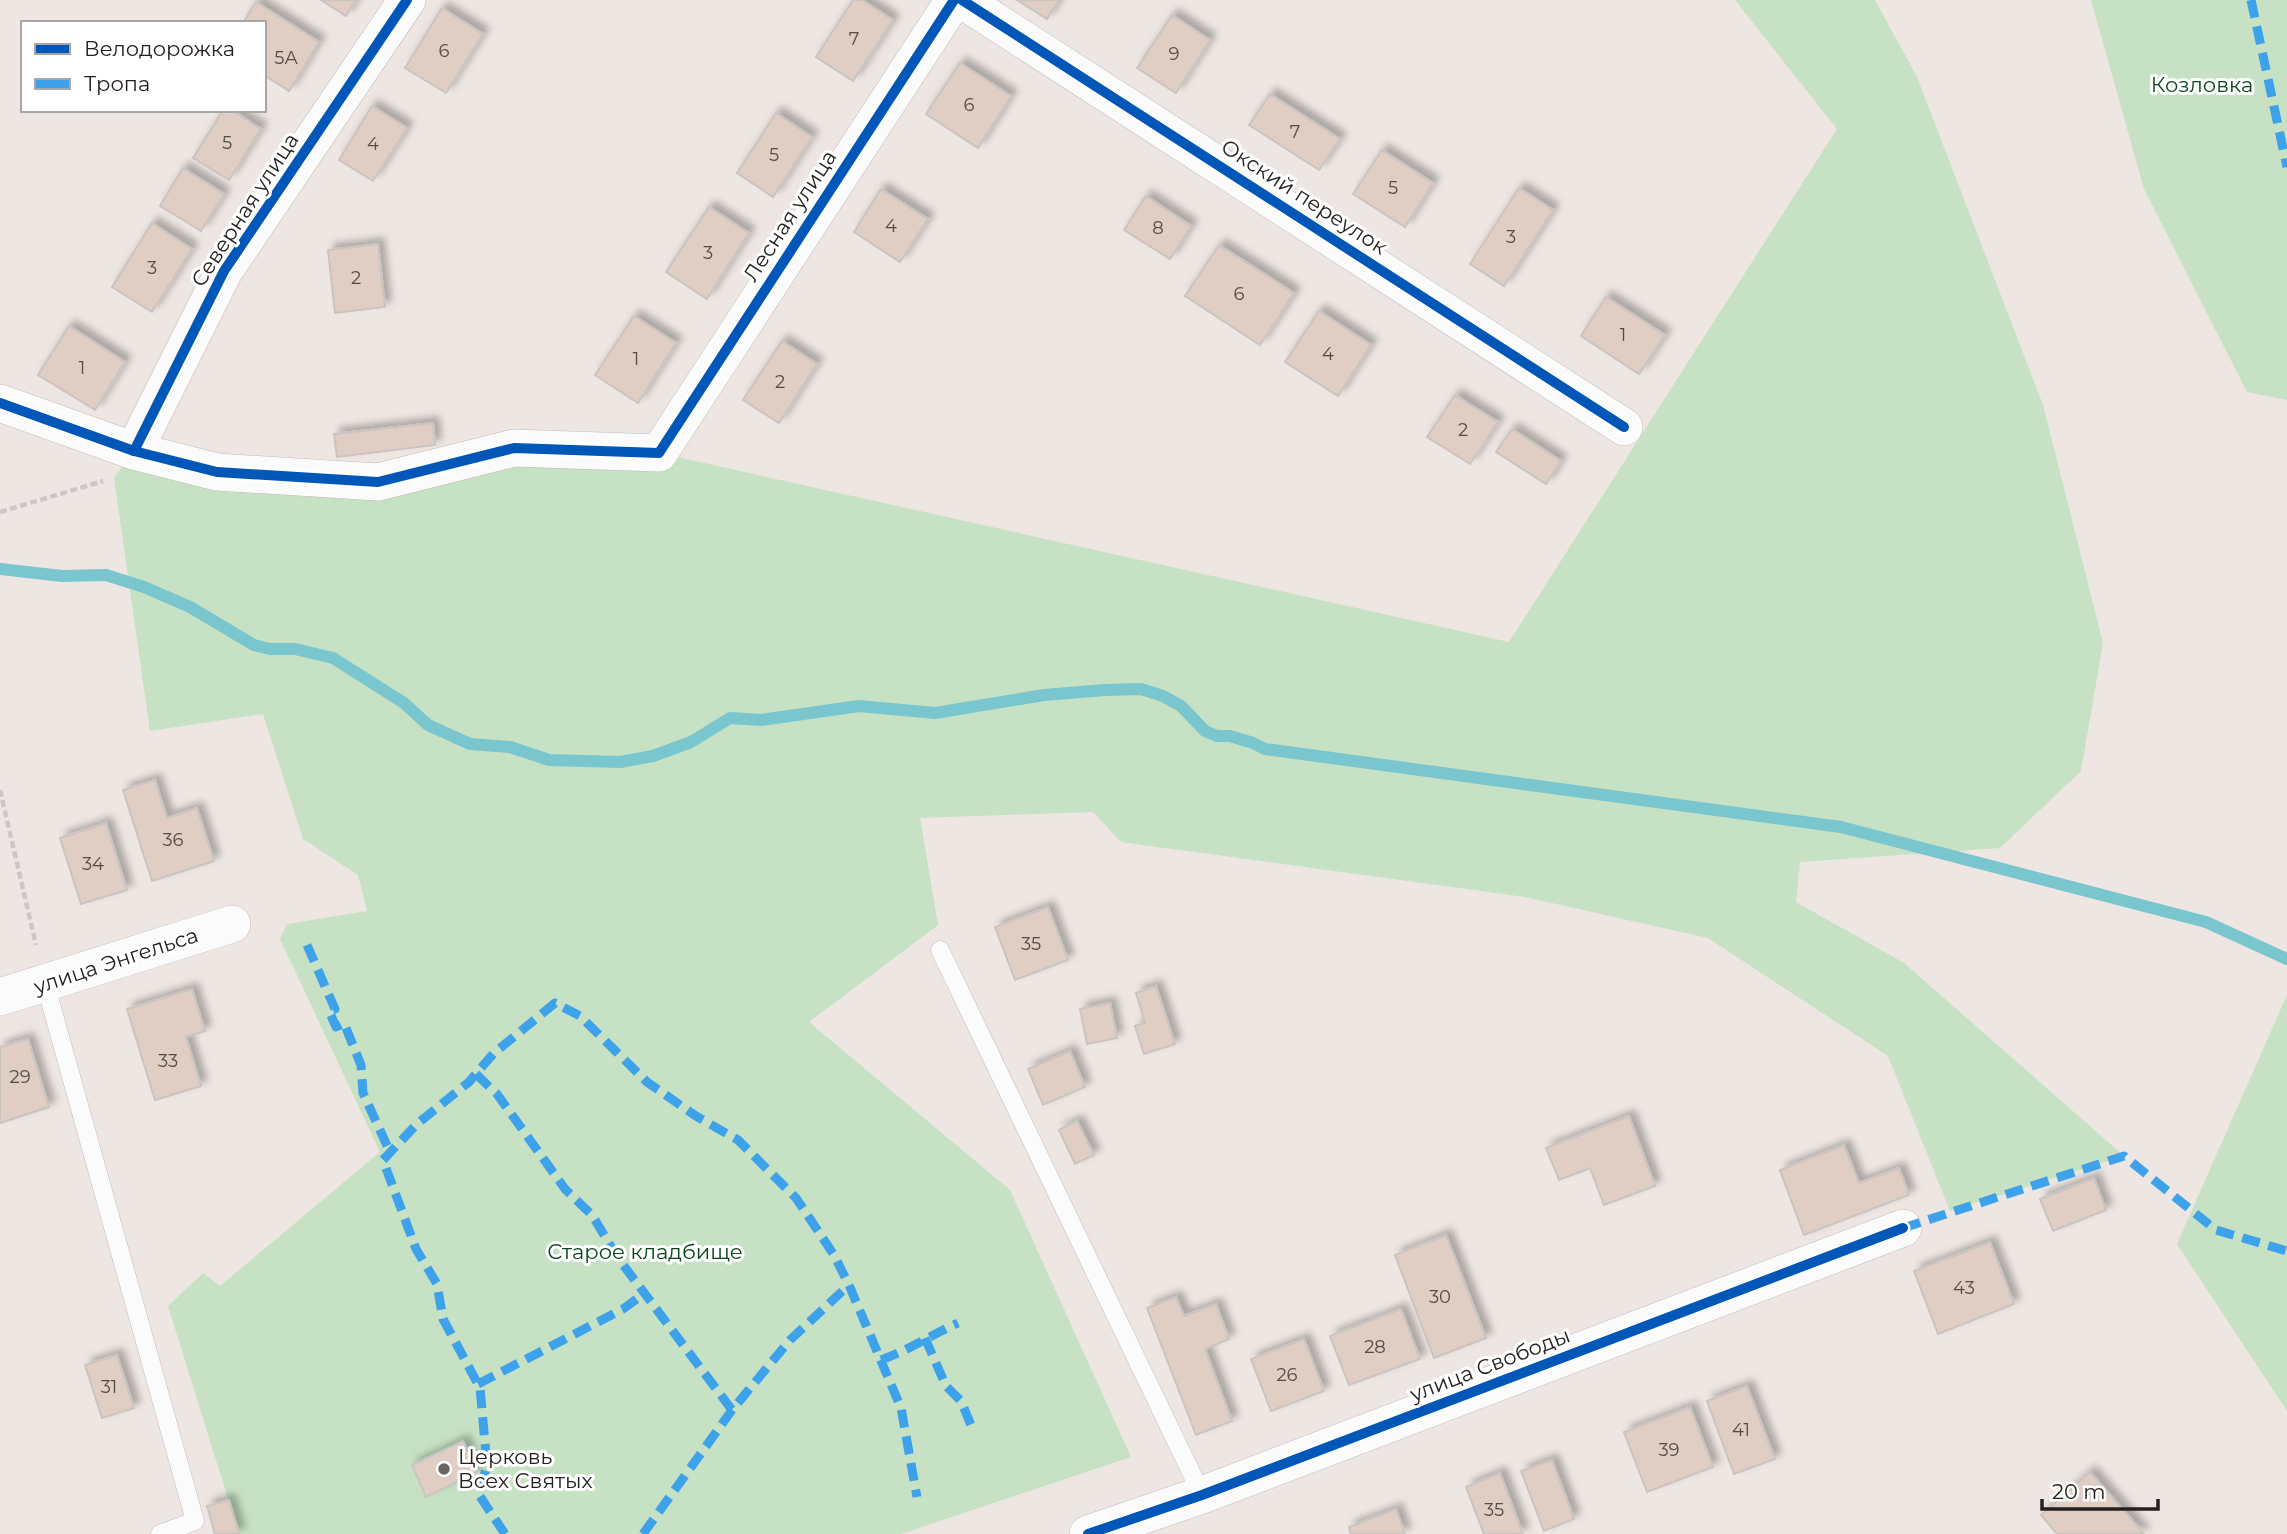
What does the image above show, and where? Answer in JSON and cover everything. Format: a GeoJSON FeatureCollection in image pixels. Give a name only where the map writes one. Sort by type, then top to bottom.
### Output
{"type":"FeatureCollection","features":[{"type":"Feature","properties":{"kind":"street","name":"Северная улица"},"geometry":{"type":"LineString","coordinates":[[134,451],[225,271],[407,0]]}},
{"type":"Feature","properties":{"kind":"street","name":"Лесная улица"},"geometry":{"type":"LineString","coordinates":[[134,451],[217,472],[378,482],[514,448],[659,453],[954,0]]}},
{"type":"Feature","properties":{"kind":"street","name":"Окский переулок"},"geometry":{"type":"LineString","coordinates":[[962,0],[1624,427]]}},
{"type":"Feature","properties":{"kind":"street"},"geometry":{"type":"LineString","coordinates":[[0,403],[134,451]]}},
{"type":"Feature","properties":{"kind":"street","name":"улица Энгельса"},"geometry":{"type":"LineString","coordinates":[[0,997],[232,924]]}},
{"type":"Feature","properties":{"kind":"street","name":"улица Свободы"},"geometry":{"type":"LineString","coordinates":[[1088,1534],[1202,1495],[1903,1228]]}},
{"type":"Feature","properties":{"kind":"lane"},"geometry":{"type":"LineString","coordinates":[[940,950],[1202,1495]]}},
{"type":"Feature","properties":{"kind":"lane"},"geometry":{"type":"LineString","coordinates":[[45,984],[195,1521],[160,1534]]}},
{"type":"Feature","properties":{"kind":"path"},"geometry":{"type":"LineString","coordinates":[[0,512],[114,478],[134,451]]}},
{"type":"Feature","properties":{"kind":"path"},"geometry":{"type":"LineString","coordinates":[[0,790],[45,984]]}},
{"type":"Feature","properties":{"kind":"green space","name":"Старое кладбище"},"geometry":{"type":"Polygon","coordinates":[[[1735,0],[1875,0],[1917,77],[2043,405],[2103,643],[2081,771],[2000,848],[1800,862],[1796,902],[1904,963],[2124,1156],[1950,1211],[1888,1056],[1708,938],[1525,897],[1121,842],[1093,812],[920,818],[938,925],[809,1022],[1010,1190],[1131,1457],[901,1534],[239,1534],[168,1306],[203,1273],[220,1286],[380,1152],[280,939],[287,924],[367,911],[358,875],[303,839],[263,714],[150,731],[114,478],[134,451],[378,482],[514,448],[659,453],[1509,642],[1837,129],[1735,0]]]}},
{"type":"Feature","properties":{"kind":"green space","name":"Козловка"},"geometry":{"type":"Polygon","coordinates":[[[2091,0],[2287,0],[2287,400],[2247,392],[2144,189],[2091,0]]]}},
{"type":"Feature","properties":{"kind":"green space"},"geometry":{"type":"Polygon","coordinates":[[[2287,995],[2287,1411],[2177,1244],[2287,995]]]}},
{"type":"Feature","properties":{"kind":"building"},"geometry":{"type":"Polygon","coordinates":[[[321,0],[356,0],[346,16],[321,0]]]}},
{"type":"Feature","properties":{"kind":"building"},"geometry":{"type":"Polygon","coordinates":[[[853,0],[862,0],[893,20],[853,81],[816,57],[853,0]]]}},
{"type":"Feature","properties":{"kind":"building"},"geometry":{"type":"Polygon","coordinates":[[[1017,0],[1059,0],[1047,19],[1017,0]]]}},
{"type":"Feature","properties":{"kind":"building"},"geometry":{"type":"Polygon","coordinates":[[[256,2],[319,42],[289,91],[266,76],[266,21],[244,21],[256,2]]]}},
{"type":"Feature","properties":{"kind":"building"},"geometry":{"type":"Polygon","coordinates":[[[442,8],[483,34],[446,93],[405,68],[442,8]]]}},
{"type":"Feature","properties":{"kind":"building"},"geometry":{"type":"Polygon","coordinates":[[[1172,15],[1210,40],[1176,93],[1137,68],[1172,15]]]}},
{"type":"Feature","properties":{"kind":"building"},"geometry":{"type":"Polygon","coordinates":[[[960,63],[1011,96],[978,148],[926,114],[960,63]]]}},
{"type":"Feature","properties":{"kind":"building"},"geometry":{"type":"Polygon","coordinates":[[[1270,94],[1340,139],[1319,170],[1249,125],[1270,94]]]}},
{"type":"Feature","properties":{"kind":"building"},"geometry":{"type":"Polygon","coordinates":[[[372,106],[407,128],[373,181],[339,160],[372,106]]]}},
{"type":"Feature","properties":{"kind":"building"},"geometry":{"type":"Polygon","coordinates":[[[222,112],[235,112],[261,129],[229,180],[193,158],[222,112]]]}},
{"type":"Feature","properties":{"kind":"building"},"geometry":{"type":"Polygon","coordinates":[[[776,113],[812,137],[773,197],[737,173],[776,113]]]}},
{"type":"Feature","properties":{"kind":"building"},"geometry":{"type":"Polygon","coordinates":[[[1382,150],[1433,183],[1405,227],[1353,194],[1382,150]]]}},
{"type":"Feature","properties":{"kind":"building"},"geometry":{"type":"Polygon","coordinates":[[[183,168],[224,194],[201,231],[160,206],[183,168]]]}},
{"type":"Feature","properties":{"kind":"building"},"geometry":{"type":"Polygon","coordinates":[[[1519,188],[1553,210],[1504,286],[1470,264],[1519,188]]]}},
{"type":"Feature","properties":{"kind":"building"},"geometry":{"type":"Polygon","coordinates":[[[881,189],[928,219],[900,262],[854,232],[881,189]]]}},
{"type":"Feature","properties":{"kind":"building"},"geometry":{"type":"Polygon","coordinates":[[[1146,196],[1191,226],[1170,259],[1124,230],[1146,196]]]}},
{"type":"Feature","properties":{"kind":"building"},"geometry":{"type":"Polygon","coordinates":[[[709,207],[749,233],[707,299],[666,272],[709,207]]]}},
{"type":"Feature","properties":{"kind":"building"},"geometry":{"type":"Polygon","coordinates":[[[152,223],[192,249],[152,312],[112,287],[152,223]]]}},
{"type":"Feature","properties":{"kind":"building"},"geometry":{"type":"Polygon","coordinates":[[[378,244],[385,307],[335,313],[328,250],[378,244]]]}},
{"type":"Feature","properties":{"kind":"building"},"geometry":{"type":"Polygon","coordinates":[[[1219,245],[1294,293],[1260,345],[1185,296],[1219,245]]]}},
{"type":"Feature","properties":{"kind":"building"},"geometry":{"type":"Polygon","coordinates":[[[1606,297],[1665,335],[1639,374],[1581,336],[1606,297]]]}},
{"type":"Feature","properties":{"kind":"building"},"geometry":{"type":"Polygon","coordinates":[[[1319,311],[1371,345],[1338,396],[1285,362],[1319,311]]]}},
{"type":"Feature","properties":{"kind":"building"},"geometry":{"type":"Polygon","coordinates":[[[634,316],[676,343],[638,403],[595,375],[634,316]]]}},
{"type":"Feature","properties":{"kind":"building"},"geometry":{"type":"Polygon","coordinates":[[[69,326],[125,362],[95,410],[38,375],[69,326]]]}},
{"type":"Feature","properties":{"kind":"building"},"geometry":{"type":"Polygon","coordinates":[[[782,341],[817,364],[779,423],[743,400],[782,341]]]}},
{"type":"Feature","properties":{"kind":"building"},"geometry":{"type":"Polygon","coordinates":[[[1455,395],[1498,422],[1470,464],[1427,437],[1455,395]]]}},
{"type":"Feature","properties":{"kind":"building"},"geometry":{"type":"Polygon","coordinates":[[[433,423],[435,445],[337,457],[334,434],[433,423]]]}},
{"type":"Feature","properties":{"kind":"building"},"geometry":{"type":"Polygon","coordinates":[[[1512,429],[1561,461],[1546,484],[1496,452],[1512,429]]]}},
{"type":"Feature","properties":{"kind":"building"},"geometry":{"type":"Polygon","coordinates":[[[155,780],[167,818],[197,808],[214,861],[152,881],[123,790],[155,780]]]}},
{"type":"Feature","properties":{"kind":"building"},"geometry":{"type":"Polygon","coordinates":[[[106,823],[127,890],[81,904],[60,838],[106,823]]]}},
{"type":"Feature","properties":{"kind":"building"},"geometry":{"type":"Polygon","coordinates":[[[1048,907],[1068,960],[1015,980],[995,927],[1048,907]]]}},
{"type":"Feature","properties":{"kind":"building"},"geometry":{"type":"Polygon","coordinates":[[[1156,986],[1175,1044],[1144,1054],[1135,1026],[1145,1023],[1136,993],[1156,986]]]}},
{"type":"Feature","properties":{"kind":"building"},"geometry":{"type":"Polygon","coordinates":[[[192,989],[205,1031],[186,1037],[201,1086],[155,1100],[127,1009],[192,989]]]}},
{"type":"Feature","properties":{"kind":"building"},"geometry":{"type":"Polygon","coordinates":[[[1110,1003],[1117,1038],[1087,1044],[1080,1009],[1110,1003]]]}},
{"type":"Feature","properties":{"kind":"building"},"geometry":{"type":"Polygon","coordinates":[[[28,1039],[49,1107],[0,1123],[0,1047],[28,1039]]]}},
{"type":"Feature","properties":{"kind":"building"},"geometry":{"type":"Polygon","coordinates":[[[1070,1051],[1085,1087],[1043,1105],[1028,1069],[1070,1051]]]}},
{"type":"Feature","properties":{"kind":"building"},"geometry":{"type":"Polygon","coordinates":[[[1629,1116],[1655,1186],[1604,1205],[1590,1168],[1559,1180],[1546,1148],[1629,1116]]]}},
{"type":"Feature","properties":{"kind":"building"},"geometry":{"type":"Polygon","coordinates":[[[1077,1121],[1094,1155],[1075,1164],[1059,1130],[1077,1121]]]}},
{"type":"Feature","properties":{"kind":"building"},"geometry":{"type":"Polygon","coordinates":[[[1844,1145],[1859,1183],[1899,1168],[1909,1195],[1804,1235],[1780,1170],[1844,1145]]]}},
{"type":"Feature","properties":{"kind":"building"},"geometry":{"type":"Polygon","coordinates":[[[2094,1178],[2106,1210],[2053,1231],[2040,1199],[2094,1178]]]}},
{"type":"Feature","properties":{"kind":"building"},"geometry":{"type":"Polygon","coordinates":[[[1446,1235],[1486,1338],[1434,1358],[1395,1255],[1446,1235]]]}},
{"type":"Feature","properties":{"kind":"building"},"geometry":{"type":"Polygon","coordinates":[[[1990,1242],[2014,1304],[1938,1334],[1914,1271],[1990,1242]]]}},
{"type":"Feature","properties":{"kind":"building"},"geometry":{"type":"Polygon","coordinates":[[[1176,1297],[1184,1316],[1216,1304],[1229,1339],[1205,1349],[1232,1421],[1196,1435],[1147,1308],[1176,1297]]]}},
{"type":"Feature","properties":{"kind":"building"},"geometry":{"type":"Polygon","coordinates":[[[1401,1309],[1420,1359],[1349,1385],[1330,1336],[1401,1309]]]}},
{"type":"Feature","properties":{"kind":"building"},"geometry":{"type":"Polygon","coordinates":[[[1304,1339],[1324,1391],[1271,1411],[1251,1359],[1304,1339]]]}},
{"type":"Feature","properties":{"kind":"building"},"geometry":{"type":"Polygon","coordinates":[[[117,1355],[134,1408],[102,1418],[85,1365],[117,1355]]]}},
{"type":"Feature","properties":{"kind":"building"},"geometry":{"type":"Polygon","coordinates":[[[1747,1386],[1775,1459],[1734,1474],[1707,1401],[1747,1386]]]}},
{"type":"Feature","properties":{"kind":"building"},"geometry":{"type":"Polygon","coordinates":[[[1690,1407],[1713,1467],[1647,1492],[1624,1432],[1690,1407]]]}},
{"type":"Feature","properties":{"kind":"building","name":"Церковь Всех Святых"},"geometry":{"type":"Polygon","coordinates":[[[463,1441],[477,1472],[426,1497],[412,1465],[463,1441]]]}},
{"type":"Feature","properties":{"kind":"building"},"geometry":{"type":"Polygon","coordinates":[[[1552,1460],[1574,1519],[1544,1531],[1521,1471],[1552,1460]]]}},
{"type":"Feature","properties":{"kind":"building"},"geometry":{"type":"Polygon","coordinates":[[[2090,1472],[2144,1534],[2057,1534],[2041,1515],[2090,1472]]]}},
{"type":"Feature","properties":{"kind":"building"},"geometry":{"type":"Polygon","coordinates":[[[1500,1473],[1523,1534],[1484,1534],[1466,1487],[1500,1473]]]}},
{"type":"Feature","properties":{"kind":"building"},"geometry":{"type":"Polygon","coordinates":[[[229,1500],[239,1534],[215,1534],[207,1506],[229,1500]]]}},
{"type":"Feature","properties":{"kind":"building"},"geometry":{"type":"Polygon","coordinates":[[[1396,1509],[1405,1534],[1351,1534],[1349,1527],[1396,1509]]]}},
{"type":"Feature","properties":{"kind":"waterway"},"geometry":{"type":"LineString","coordinates":[[0,569],[62,576],[106,575],[144,587],[190,607],[254,645],[270,649],[295,649],[333,658],[404,703],[428,725],[470,744],[510,747],[549,760],[620,762],[653,756],[691,742],[730,718],[761,720],[859,706],[935,713],[1044,695],[1141,689],[1163,696],[1181,706],[1205,731],[1217,736],[1230,736],[1265,749],[1841,827],[2206,922],[2287,959]]}},
{"type":"Feature","properties":{"kind":"marked path"},"geometry":{"type":"LineString","coordinates":[[2251,0],[2287,167]]}},
{"type":"Feature","properties":{"kind":"marked path"},"geometry":{"type":"LineString","coordinates":[[307,945],[335,1009],[329,1011],[336,1027],[344,1023],[361,1065],[363,1093],[390,1152]]}},
{"type":"Feature","properties":{"kind":"marked path"},"geometry":{"type":"LineString","coordinates":[[505,1534],[479,1495],[487,1465],[480,1388],[443,1319],[437,1284],[416,1249],[383,1160],[417,1124],[469,1082],[493,1054],[555,1003],[580,1016],[647,1082],[696,1116],[738,1140],[796,1198],[834,1255],[901,1408],[917,1497]]}},
{"type":"Feature","properties":{"kind":"marked path"},"geometry":{"type":"LineString","coordinates":[[476,1074],[497,1094],[565,1189],[592,1215],[618,1258],[732,1410]]}},
{"type":"Feature","properties":{"kind":"marked path"},"geometry":{"type":"LineString","coordinates":[[1903,1228],[2124,1156],[2216,1230],[2287,1251]]}},
{"type":"Feature","properties":{"kind":"marked path"},"geometry":{"type":"LineString","coordinates":[[643,1534],[732,1410],[790,1340],[849,1285]]}},
{"type":"Feature","properties":{"kind":"marked path"},"geometry":{"type":"LineString","coordinates":[[478,1384],[623,1309],[646,1292]]}},
{"type":"Feature","properties":{"kind":"marked path"},"geometry":{"type":"LineString","coordinates":[[881,1360],[958,1323]]}},
{"type":"Feature","properties":{"kind":"marked path"},"geometry":{"type":"LineString","coordinates":[[925,1338],[946,1386],[961,1401],[973,1430]]}},
{"type":"Feature","properties":{"kind":"cycle path"},"geometry":{"type":"LineString","coordinates":[[134,451],[224,271],[407,0]]}},
{"type":"Feature","properties":{"kind":"cycle path"},"geometry":{"type":"LineString","coordinates":[[0,403],[134,451],[217,472],[378,482],[514,448],[659,453],[954,0]]}},
{"type":"Feature","properties":{"kind":"cycle path"},"geometry":{"type":"LineString","coordinates":[[962,0],[1624,427]]}},
{"type":"Feature","properties":{"kind":"cycle path"},"geometry":{"type":"LineString","coordinates":[[1088,1534],[1202,1495],[1903,1228]]}},
{"type":"Feature","properties":{"kind":"place","name":"Церковь Всех Святых"},"geometry":{"type":"Point","coordinates":[444,1469]}}]}
